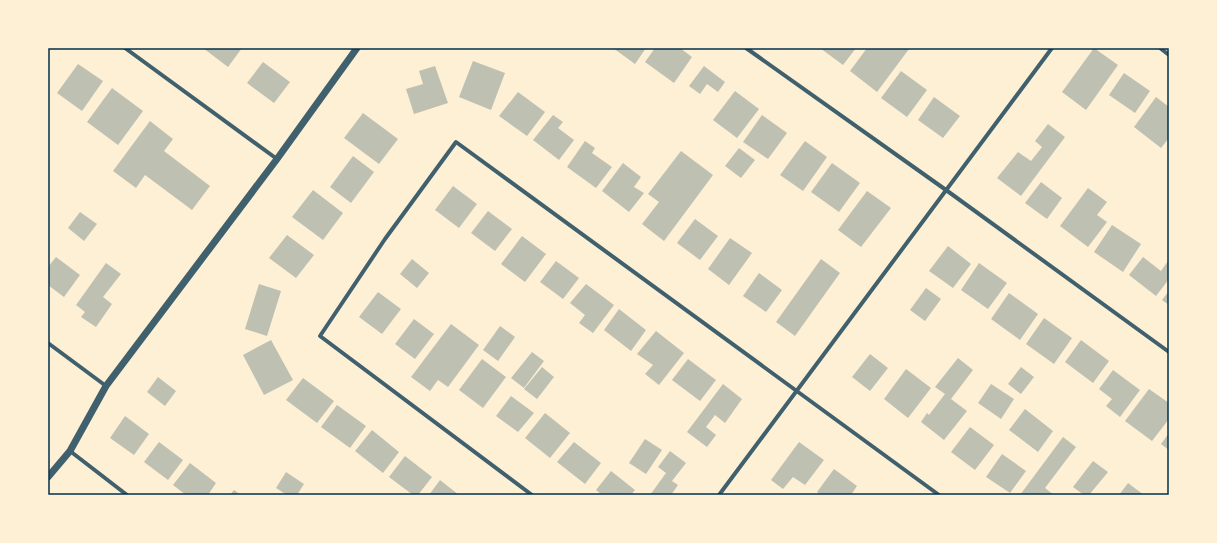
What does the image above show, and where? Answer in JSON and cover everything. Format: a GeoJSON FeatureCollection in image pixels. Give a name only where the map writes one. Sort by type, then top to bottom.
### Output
{"type":"FeatureCollection","features":[{"type":"Feature","properties":{"kind":"street"},"geometry":{"type":"LineString","coordinates":[[125,48],[277,159]]}},
{"type":"Feature","properties":{"kind":"street"},"geometry":{"type":"LineString","coordinates":[[48,476],[70,451],[106,386],[277,159],[357,48]]}},
{"type":"Feature","properties":{"kind":"street"},"geometry":{"type":"LineString","coordinates":[[746,48],[946,190],[1169,352]]}},
{"type":"Feature","properties":{"kind":"street"},"geometry":{"type":"LineString","coordinates":[[719,495],[1052,48]]}},
{"type":"Feature","properties":{"kind":"street"},"geometry":{"type":"LineString","coordinates":[[1160,48],[1169,55]]}},
{"type":"Feature","properties":{"kind":"street"},"geometry":{"type":"LineString","coordinates":[[532,495],[320,336],[385,239],[456,142],[939,495]]}},
{"type":"Feature","properties":{"kind":"street"},"geometry":{"type":"LineString","coordinates":[[48,343],[106,386]]}},
{"type":"Feature","properties":{"kind":"street"},"geometry":{"type":"LineString","coordinates":[[70,451],[127,495]]}},
{"type":"Feature","properties":{"kind":"building"},"geometry":{"type":"Polygon","coordinates":[[[203,48],[242,48],[228,67],[203,48]]]}},
{"type":"Feature","properties":{"kind":"building"},"geometry":{"type":"Polygon","coordinates":[[[613,48],[646,48],[635,64],[613,48]]]}},
{"type":"Feature","properties":{"kind":"building"},"geometry":{"type":"Polygon","coordinates":[[[655,48],[680,48],[692,57],[674,83],[645,62],[655,48]]]}},
{"type":"Feature","properties":{"kind":"building"},"geometry":{"type":"Polygon","coordinates":[[[820,48],[856,48],[843,65],[820,48]]]}},
{"type":"Feature","properties":{"kind":"building"},"geometry":{"type":"Polygon","coordinates":[[[867,48],[909,49],[877,92],[850,71],[867,48]]]}},
{"type":"Feature","properties":{"kind":"building"},"geometry":{"type":"Polygon","coordinates":[[[1094,48],[1118,65],[1086,110],[1062,92],[1094,48]]]}},
{"type":"Feature","properties":{"kind":"building"},"geometry":{"type":"Polygon","coordinates":[[[473,61],[505,73],[491,110],[459,97],[473,61]]]}},
{"type":"Feature","properties":{"kind":"building"},"geometry":{"type":"Polygon","coordinates":[[[263,62],[290,82],[274,103],[247,83],[263,62]]]}},
{"type":"Feature","properties":{"kind":"building"},"geometry":{"type":"Polygon","coordinates":[[[78,64],[103,81],[82,111],[57,93],[78,64]]]}},
{"type":"Feature","properties":{"kind":"building"},"geometry":{"type":"Polygon","coordinates":[[[435,66],[448,103],[414,114],[406,89],[423,84],[419,71],[435,66]]]}},
{"type":"Feature","properties":{"kind":"building"},"geometry":{"type":"Polygon","coordinates":[[[704,66],[725,82],[718,92],[707,84],[700,94],[689,86],[704,66]]]}},
{"type":"Feature","properties":{"kind":"building"},"geometry":{"type":"Polygon","coordinates":[[[901,71],[927,90],[907,117],[881,98],[901,71]]]}},
{"type":"Feature","properties":{"kind":"building"},"geometry":{"type":"Polygon","coordinates":[[[1124,73],[1150,91],[1135,113],[1109,95],[1124,73]]]}},
{"type":"Feature","properties":{"kind":"building"},"geometry":{"type":"Polygon","coordinates":[[[112,88],[143,111],[118,145],[87,122],[112,88]]]}},
{"type":"Feature","properties":{"kind":"building"},"geometry":{"type":"Polygon","coordinates":[[[735,91],[759,109],[737,138],[713,120],[735,91]]]}},
{"type":"Feature","properties":{"kind":"building"},"geometry":{"type":"Polygon","coordinates":[[[518,92],[545,112],[527,136],[499,116],[518,92]]]}},
{"type":"Feature","properties":{"kind":"building"},"geometry":{"type":"Polygon","coordinates":[[[934,97],[960,116],[943,138],[918,120],[934,97]]]}},
{"type":"Feature","properties":{"kind":"building"},"geometry":{"type":"Polygon","coordinates":[[[1156,97],[1169,107],[1169,138],[1161,148],[1134,127],[1156,97]]]}},
{"type":"Feature","properties":{"kind":"building"},"geometry":{"type":"Polygon","coordinates":[[[363,113],[398,139],[379,164],[344,138],[363,113]]]}},
{"type":"Feature","properties":{"kind":"building"},"geometry":{"type":"Polygon","coordinates":[[[553,115],[563,122],[558,128],[574,140],[559,160],[533,140],[553,115]]]}},
{"type":"Feature","properties":{"kind":"building"},"geometry":{"type":"Polygon","coordinates":[[[762,115],[787,133],[768,159],[743,142],[762,115]]]}},
{"type":"Feature","properties":{"kind":"building"},"geometry":{"type":"Polygon","coordinates":[[[150,121],[173,139],[164,151],[210,186],[192,210],[145,175],[136,188],[113,171],[150,121]]]}},
{"type":"Feature","properties":{"kind":"building"},"geometry":{"type":"Polygon","coordinates":[[[1048,124],[1065,137],[1021,196],[997,178],[1018,152],[1031,161],[1042,147],[1035,141],[1048,124]]]}},
{"type":"Feature","properties":{"kind":"building"},"geometry":{"type":"Polygon","coordinates":[[[585,141],[595,148],[592,153],[612,167],[596,188],[567,167],[585,141]]]}},
{"type":"Feature","properties":{"kind":"building"},"geometry":{"type":"Polygon","coordinates":[[[805,141],[827,157],[803,191],[780,175],[805,141]]]}},
{"type":"Feature","properties":{"kind":"building"},"geometry":{"type":"Polygon","coordinates":[[[739,148],[755,160],[741,178],[725,166],[739,148]]]}},
{"type":"Feature","properties":{"kind":"building"},"geometry":{"type":"Polygon","coordinates":[[[681,151],[713,175],[664,241],[642,224],[659,202],[648,194],[681,151]]]}},
{"type":"Feature","properties":{"kind":"building"},"geometry":{"type":"Polygon","coordinates":[[[353,156],[374,172],[351,203],[330,187],[353,156]]]}},
{"type":"Feature","properties":{"kind":"building"},"geometry":{"type":"Polygon","coordinates":[[[623,163],[641,177],[634,187],[644,193],[629,212],[602,191],[623,163]]]}},
{"type":"Feature","properties":{"kind":"building"},"geometry":{"type":"Polygon","coordinates":[[[832,163],[860,183],[839,212],[811,192],[832,163]]]}},
{"type":"Feature","properties":{"kind":"building"},"geometry":{"type":"Polygon","coordinates":[[[1041,182],[1062,198],[1047,219],[1025,203],[1041,182]]]}},
{"type":"Feature","properties":{"kind":"building"},"geometry":{"type":"Polygon","coordinates":[[[453,186],[477,204],[459,228],[435,210],[453,186]]]}},
{"type":"Feature","properties":{"kind":"building"},"geometry":{"type":"Polygon","coordinates":[[[1088,188],[1107,202],[1097,215],[1107,222],[1088,247],[1060,226],[1088,188]]]}},
{"type":"Feature","properties":{"kind":"building"},"geometry":{"type":"Polygon","coordinates":[[[313,190],[343,213],[323,240],[292,217],[313,190]]]}},
{"type":"Feature","properties":{"kind":"building"},"geometry":{"type":"Polygon","coordinates":[[[867,191],[891,208],[861,247],[838,230],[867,191]]]}},
{"type":"Feature","properties":{"kind":"building"},"geometry":{"type":"Polygon","coordinates":[[[488,211],[512,229],[495,251],[471,233],[488,211]]]}},
{"type":"Feature","properties":{"kind":"building"},"geometry":{"type":"Polygon","coordinates":[[[80,212],[97,224],[84,241],[68,228],[80,212]]]}},
{"type":"Feature","properties":{"kind":"building"},"geometry":{"type":"Polygon","coordinates":[[[695,219],[718,236],[700,260],[677,243],[695,219]]]}},
{"type":"Feature","properties":{"kind":"building"},"geometry":{"type":"Polygon","coordinates":[[[1112,225],[1141,244],[1123,272],[1094,252],[1112,225]]]}},
{"type":"Feature","properties":{"kind":"building"},"geometry":{"type":"Polygon","coordinates":[[[287,235],[314,255],[296,278],[269,258],[287,235]]]}},
{"type":"Feature","properties":{"kind":"building"},"geometry":{"type":"Polygon","coordinates":[[[522,236],[546,254],[525,282],[501,264],[522,236]]]}},
{"type":"Feature","properties":{"kind":"building"},"geometry":{"type":"Polygon","coordinates":[[[730,238],[752,253],[729,285],[708,269],[730,238]]]}},
{"type":"Feature","properties":{"kind":"building"},"geometry":{"type":"Polygon","coordinates":[[[948,246],[971,264],[953,288],[929,271],[948,246]]]}},
{"type":"Feature","properties":{"kind":"building"},"geometry":{"type":"Polygon","coordinates":[[[56,257],[80,275],[64,297],[48,285],[48,267],[56,257]]]}},
{"type":"Feature","properties":{"kind":"building"},"geometry":{"type":"Polygon","coordinates":[[[1143,257],[1161,271],[1168,261],[1169,262],[1169,279],[1156,296],[1129,275],[1143,257]]]}},
{"type":"Feature","properties":{"kind":"building"},"geometry":{"type":"Polygon","coordinates":[[[412,259],[429,273],[417,288],[400,274],[412,259]]]}},
{"type":"Feature","properties":{"kind":"building"},"geometry":{"type":"Polygon","coordinates":[[[821,259],[840,273],[795,336],[776,322],[821,259]]]}},
{"type":"Feature","properties":{"kind":"building"},"geometry":{"type":"Polygon","coordinates":[[[556,261],[579,278],[563,299],[540,282],[556,261]]]}},
{"type":"Feature","properties":{"kind":"building"},"geometry":{"type":"Polygon","coordinates":[[[106,263],[121,274],[103,297],[112,304],[96,327],[81,317],[85,312],[76,305],[106,263]]]}},
{"type":"Feature","properties":{"kind":"building"},"geometry":{"type":"Polygon","coordinates":[[[979,263],[1007,283],[988,309],[961,290],[979,263]]]}},
{"type":"Feature","properties":{"kind":"building"},"geometry":{"type":"Polygon","coordinates":[[[759,273],[782,290],[766,312],[743,296],[759,273]]]}},
{"type":"Feature","properties":{"kind":"building"},"geometry":{"type":"Polygon","coordinates":[[[259,284],[281,291],[267,336],[245,329],[259,284]]]}},
{"type":"Feature","properties":{"kind":"building"},"geometry":{"type":"Polygon","coordinates":[[[586,284],[614,305],[593,333],[579,323],[585,315],[570,303],[586,284]]]}},
{"type":"Feature","properties":{"kind":"building"},"geometry":{"type":"Polygon","coordinates":[[[926,288],[941,299],[925,321],[910,310],[926,288]]]}},
{"type":"Feature","properties":{"kind":"building"},"geometry":{"type":"Polygon","coordinates":[[[1169,291],[1169,305],[1162,300],[1169,291]]]}},
{"type":"Feature","properties":{"kind":"building"},"geometry":{"type":"Polygon","coordinates":[[[378,292],[401,309],[382,334],[359,317],[378,292]]]}},
{"type":"Feature","properties":{"kind":"building"},"geometry":{"type":"Polygon","coordinates":[[[1009,293],[1038,314],[1020,340],[991,319],[1009,293]]]}},
{"type":"Feature","properties":{"kind":"building"},"geometry":{"type":"Polygon","coordinates":[[[619,309],[646,330],[631,351],[604,330],[619,309]]]}},
{"type":"Feature","properties":{"kind":"building"},"geometry":{"type":"Polygon","coordinates":[[[1044,318],[1072,338],[1054,364],[1026,344],[1044,318]]]}},
{"type":"Feature","properties":{"kind":"building"},"geometry":{"type":"Polygon","coordinates":[[[414,319],[434,334],[415,359],[395,344],[414,319]]]}},
{"type":"Feature","properties":{"kind":"building"},"geometry":{"type":"Polygon","coordinates":[[[451,324],[479,345],[448,387],[438,380],[430,391],[411,377],[451,324]]]}},
{"type":"Feature","properties":{"kind":"building"},"geometry":{"type":"Polygon","coordinates":[[[500,326],[515,337],[498,361],[483,350],[500,326]]]}},
{"type":"Feature","properties":{"kind":"building"},"geometry":{"type":"Polygon","coordinates":[[[656,331],[684,353],[659,385],[645,374],[653,365],[637,354],[656,331]]]}},
{"type":"Feature","properties":{"kind":"building"},"geometry":{"type":"Polygon","coordinates":[[[271,340],[293,380],[264,395],[243,355],[271,340]]]}},
{"type":"Feature","properties":{"kind":"building"},"geometry":{"type":"Polygon","coordinates":[[[1081,340],[1109,361],[1093,383],[1065,362],[1081,340]]]}},
{"type":"Feature","properties":{"kind":"building"},"geometry":{"type":"Polygon","coordinates":[[[532,352],[544,361],[524,388],[511,378],[532,352]]]}},
{"type":"Feature","properties":{"kind":"building"},"geometry":{"type":"Polygon","coordinates":[[[870,354],[888,368],[870,391],[852,377],[870,354]]]}},
{"type":"Feature","properties":{"kind":"building"},"geometry":{"type":"Polygon","coordinates":[[[958,358],[973,370],[951,399],[967,411],[944,440],[921,422],[927,413],[929,415],[945,394],[935,387],[958,358]]]}},
{"type":"Feature","properties":{"kind":"building"},"geometry":{"type":"Polygon","coordinates":[[[482,359],[506,377],[483,408],[459,390],[482,359]]]}},
{"type":"Feature","properties":{"kind":"building"},"geometry":{"type":"Polygon","coordinates":[[[688,359],[716,380],[700,401],[672,380],[688,359]]]}},
{"type":"Feature","properties":{"kind":"building"},"geometry":{"type":"Polygon","coordinates":[[[542,367],[554,377],[537,399],[524,389],[542,367]]]}},
{"type":"Feature","properties":{"kind":"building"},"geometry":{"type":"Polygon","coordinates":[[[1021,367],[1034,377],[1021,394],[1008,384],[1021,367]]]}},
{"type":"Feature","properties":{"kind":"building"},"geometry":{"type":"Polygon","coordinates":[[[906,369],[931,388],[908,418],[884,399],[906,369]]]}},
{"type":"Feature","properties":{"kind":"building"},"geometry":{"type":"Polygon","coordinates":[[[1113,370],[1140,390],[1120,417],[1106,406],[1112,399],[1099,389],[1113,370]]]}},
{"type":"Feature","properties":{"kind":"building"},"geometry":{"type":"Polygon","coordinates":[[[158,377],[176,391],[165,406],[147,392],[158,377]]]}},
{"type":"Feature","properties":{"kind":"building"},"geometry":{"type":"Polygon","coordinates":[[[303,378],[334,401],[317,423],[286,400],[303,378]]]}},
{"type":"Feature","properties":{"kind":"building"},"geometry":{"type":"Polygon","coordinates":[[[723,384],[742,399],[725,423],[715,415],[706,427],[716,435],[707,447],[687,432],[723,384]]]}},
{"type":"Feature","properties":{"kind":"building"},"geometry":{"type":"Polygon","coordinates":[[[991,384],[1014,399],[1001,419],[978,403],[991,384]]]}},
{"type":"Feature","properties":{"kind":"building"},"geometry":{"type":"Polygon","coordinates":[[[1149,389],[1169,403],[1169,419],[1152,441],[1125,421],[1149,389]]]}},
{"type":"Feature","properties":{"kind":"building"},"geometry":{"type":"Polygon","coordinates":[[[511,396],[534,413],[518,432],[496,416],[511,396]]]}},
{"type":"Feature","properties":{"kind":"building"},"geometry":{"type":"Polygon","coordinates":[[[337,405],[366,426],[350,448],[321,427],[337,405]]]}},
{"type":"Feature","properties":{"kind":"building"},"geometry":{"type":"Polygon","coordinates":[[[1025,409],[1053,431],[1038,452],[1009,430],[1025,409]]]}},
{"type":"Feature","properties":{"kind":"building"},"geometry":{"type":"Polygon","coordinates":[[[545,413],[570,433],[550,458],[525,438],[545,413]]]}},
{"type":"Feature","properties":{"kind":"building"},"geometry":{"type":"Polygon","coordinates":[[[125,416],[149,434],[134,455],[110,438],[125,416]]]}},
{"type":"Feature","properties":{"kind":"building"},"geometry":{"type":"Polygon","coordinates":[[[970,427],[994,445],[975,470],[951,452],[970,427]]]}},
{"type":"Feature","properties":{"kind":"building"},"geometry":{"type":"Polygon","coordinates":[[[372,430],[399,452],[383,473],[355,451],[372,430]]]}},
{"type":"Feature","properties":{"kind":"building"},"geometry":{"type":"Polygon","coordinates":[[[1169,433],[1169,450],[1161,444],[1169,433]]]}},
{"type":"Feature","properties":{"kind":"building"},"geometry":{"type":"Polygon","coordinates":[[[1063,437],[1076,447],[1045,488],[1054,495],[1020,495],[1063,437]]]}},
{"type":"Feature","properties":{"kind":"building"},"geometry":{"type":"Polygon","coordinates":[[[645,439],[662,450],[646,474],[629,463],[645,439]]]}},
{"type":"Feature","properties":{"kind":"building"},"geometry":{"type":"Polygon","coordinates":[[[159,442],[183,460],[168,480],[144,462],[159,442]]]}},
{"type":"Feature","properties":{"kind":"building"},"geometry":{"type":"Polygon","coordinates":[[[574,442],[601,463],[585,484],[557,462],[574,442]]]}},
{"type":"Feature","properties":{"kind":"building"},"geometry":{"type":"Polygon","coordinates":[[[799,442],[824,460],[805,485],[793,477],[783,489],[771,480],[799,442]]]}},
{"type":"Feature","properties":{"kind":"building"},"geometry":{"type":"Polygon","coordinates":[[[670,451],[686,463],[672,481],[678,485],[671,495],[650,495],[666,473],[658,467],[670,451]]]}},
{"type":"Feature","properties":{"kind":"building"},"geometry":{"type":"Polygon","coordinates":[[[1002,454],[1026,471],[1010,493],[986,477],[1002,454]]]}},
{"type":"Feature","properties":{"kind":"building"},"geometry":{"type":"Polygon","coordinates":[[[405,456],[432,477],[418,495],[413,495],[389,477],[405,456]]]}},
{"type":"Feature","properties":{"kind":"building"},"geometry":{"type":"Polygon","coordinates":[[[1093,461],[1108,472],[1089,495],[1084,495],[1073,487],[1093,461]]]}},
{"type":"Feature","properties":{"kind":"building"},"geometry":{"type":"Polygon","coordinates":[[[190,463],[216,483],[208,495],[186,495],[173,485],[190,463]]]}},
{"type":"Feature","properties":{"kind":"building"},"geometry":{"type":"Polygon","coordinates":[[[834,469],[857,486],[851,495],[821,495],[817,492],[834,469]]]}},
{"type":"Feature","properties":{"kind":"building"},"geometry":{"type":"Polygon","coordinates":[[[611,471],[635,490],[631,495],[602,495],[596,490],[611,471]]]}},
{"type":"Feature","properties":{"kind":"building"},"geometry":{"type":"Polygon","coordinates":[[[286,472],[304,484],[297,495],[287,495],[276,488],[286,472]]]}},
{"type":"Feature","properties":{"kind":"building"},"geometry":{"type":"Polygon","coordinates":[[[440,480],[459,495],[429,495],[440,480]]]}},
{"type":"Feature","properties":{"kind":"building"},"geometry":{"type":"Polygon","coordinates":[[[1128,483],[1144,495],[1119,495],[1128,483]]]}},
{"type":"Feature","properties":{"kind":"building"},"geometry":{"type":"Polygon","coordinates":[[[234,490],[241,495],[230,495],[234,490]]]}}]}
